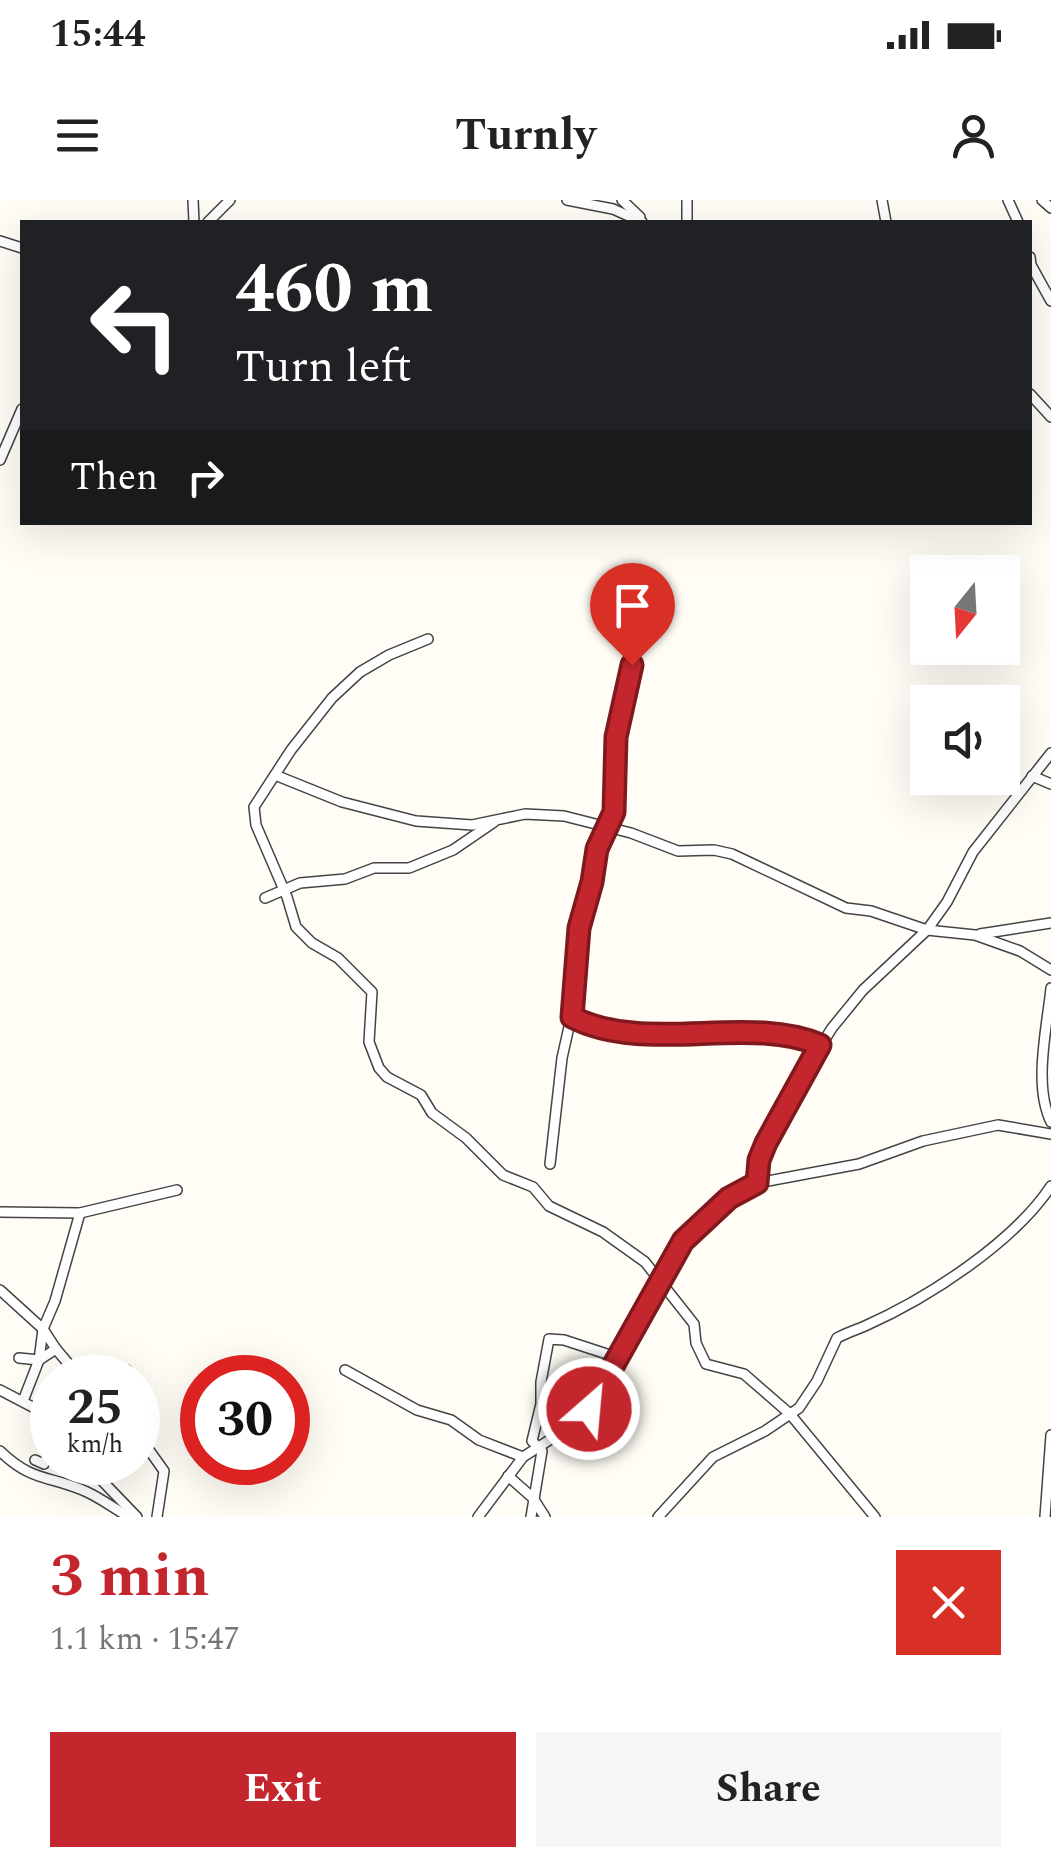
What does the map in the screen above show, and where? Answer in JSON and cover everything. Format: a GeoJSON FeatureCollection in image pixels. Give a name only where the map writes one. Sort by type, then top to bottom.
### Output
{"type":"FeatureCollection","features":[{"type":"Feature","properties":{"kind":"street"},"geometry":{"type":"LineString","coordinates":[[210,220],[230,200]]}},
{"type":"Feature","properties":{"kind":"street"},"geometry":{"type":"LineString","coordinates":[[567,200],[613,209],[639,220]]}},
{"type":"Feature","properties":{"kind":"street"},"geometry":{"type":"LineString","coordinates":[[622,200],[642,220]]}},
{"type":"Feature","properties":{"kind":"street"},"geometry":{"type":"LineString","coordinates":[[1042,200],[1051,208]]}},
{"type":"Feature","properties":{"kind":"street"},"geometry":{"type":"LineString","coordinates":[[1032,267],[1051,302]]}},
{"type":"Feature","properties":{"kind":"street"},"geometry":{"type":"LineString","coordinates":[[1032,396],[1051,417]]}},
{"type":"Feature","properties":{"kind":"street"},"geometry":{"type":"LineString","coordinates":[[0,460],[20,414]]}},
{"type":"Feature","properties":{"kind":"street"},"geometry":{"type":"LineString","coordinates":[[428,640],[389,654],[360,672],[332,698],[290,750],[254,807],[256,825],[296,927],[312,943],[338,958],[372,992],[369,1042],[387,1077],[421,1095],[432,1113],[466,1138],[503,1175],[533,1187],[549,1206],[604,1232],[645,1262],[694,1324],[696,1343],[706,1364],[744,1374],[790,1414],[876,1517]]}},
{"type":"Feature","properties":{"kind":"street"},"geometry":{"type":"LineString","coordinates":[[550,1164],[562,1058],[572,1017],[579,928],[592,882],[594,857],[616,803],[616,737],[632,665]]}},
{"type":"Feature","properties":{"kind":"street"},"geometry":{"type":"LineString","coordinates":[[757,1183],[759,1160],[766,1143],[820,1045],[863,990],[927,930],[947,902],[973,852],[1051,753]]}},
{"type":"Feature","properties":{"kind":"street"},"geometry":{"type":"LineString","coordinates":[[275,775],[342,802],[416,820],[472,825],[525,814],[564,816],[678,851],[732,854],[846,908],[871,911],[927,930],[975,935],[1020,951],[1051,970]]}},
{"type":"Feature","properties":{"kind":"street"},"geometry":{"type":"LineString","coordinates":[[1032,776],[1051,784]]}},
{"type":"Feature","properties":{"kind":"street"},"geometry":{"type":"LineString","coordinates":[[265,898],[300,883],[345,879],[374,868],[409,868],[453,850],[500,818]]}},
{"type":"Feature","properties":{"kind":"street"},"geometry":{"type":"LineString","coordinates":[[975,935],[1051,923]]}},
{"type":"Feature","properties":{"kind":"street"},"geometry":{"type":"LineString","coordinates":[[1051,988],[1042,1053],[1044,1098],[1051,1122]]}},
{"type":"Feature","properties":{"kind":"street"},"geometry":{"type":"LineString","coordinates":[[572,1017],[610,1031],[764,1035],[802,1038],[820,1045]]}},
{"type":"Feature","properties":{"kind":"street"},"geometry":{"type":"LineString","coordinates":[[478,1517],[523,1457],[579,1422],[599,1396],[616,1357],[683,1241],[729,1198],[757,1183],[859,1164],[923,1141],[998,1125],[1051,1134]]}},
{"type":"Feature","properties":{"kind":"street"},"geometry":{"type":"LineString","coordinates":[[658,1517],[713,1458],[765,1431],[807,1400],[837,1338],[950,1278],[1010,1235],[1037,1208],[1051,1186]]}},
{"type":"Feature","properties":{"kind":"street"},"geometry":{"type":"LineString","coordinates":[[0,1212],[80,1214],[177,1190]]}},
{"type":"Feature","properties":{"kind":"street"},"geometry":{"type":"LineString","coordinates":[[39,1355],[80,1214]]}},
{"type":"Feature","properties":{"kind":"street"},"geometry":{"type":"LineString","coordinates":[[0,1290],[44,1329],[61,1355]]}},
{"type":"Feature","properties":{"kind":"street"},"geometry":{"type":"LineString","coordinates":[[531,1517],[542,1451],[532,1441],[533,1429],[541,1404],[549,1339],[616,1357]]}},
{"type":"Feature","properties":{"kind":"street"},"geometry":{"type":"LineString","coordinates":[[46,1355],[56,1349]]}},
{"type":"Feature","properties":{"kind":"street"},"geometry":{"type":"LineString","coordinates":[[20,1358],[30,1359]]}},
{"type":"Feature","properties":{"kind":"street"},"geometry":{"type":"LineString","coordinates":[[346,1370],[417,1410],[451,1420],[479,1440],[523,1457]]}},
{"type":"Feature","properties":{"kind":"street"},"geometry":{"type":"LineString","coordinates":[[23,1401],[30,1382]]}},
{"type":"Feature","properties":{"kind":"street"},"geometry":{"type":"LineString","coordinates":[[1,1389],[30,1405]]}},
{"type":"Feature","properties":{"kind":"street"},"geometry":{"type":"LineString","coordinates":[[1045,1517],[1051,1435]]}},
{"type":"Feature","properties":{"kind":"street"},"geometry":{"type":"LineString","coordinates":[[0,1452],[16,1468],[90,1493],[133,1517]]}},
{"type":"Feature","properties":{"kind":"street"},"geometry":{"type":"LineString","coordinates":[[157,1517],[164,1471],[160,1465]]}},
{"type":"Feature","properties":{"kind":"street"},"geometry":{"type":"LineString","coordinates":[[508,1476],[533,1498],[545,1517]]}},
{"type":"Feature","properties":{"kind":"street"},"geometry":{"type":"LineString","coordinates":[[104,1485],[133,1517]]}},
{"type":"Feature","properties":{"kind":"route"},"geometry":{"type":"LineString","coordinates":[[589,1409],[683,1241],[729,1198],[757,1183],[759,1160],[766,1143],[820,1045],[802,1038],[764,1035],[610,1031],[572,1017],[579,928],[597,849],[614,812],[616,737],[632,665]]}}]}
